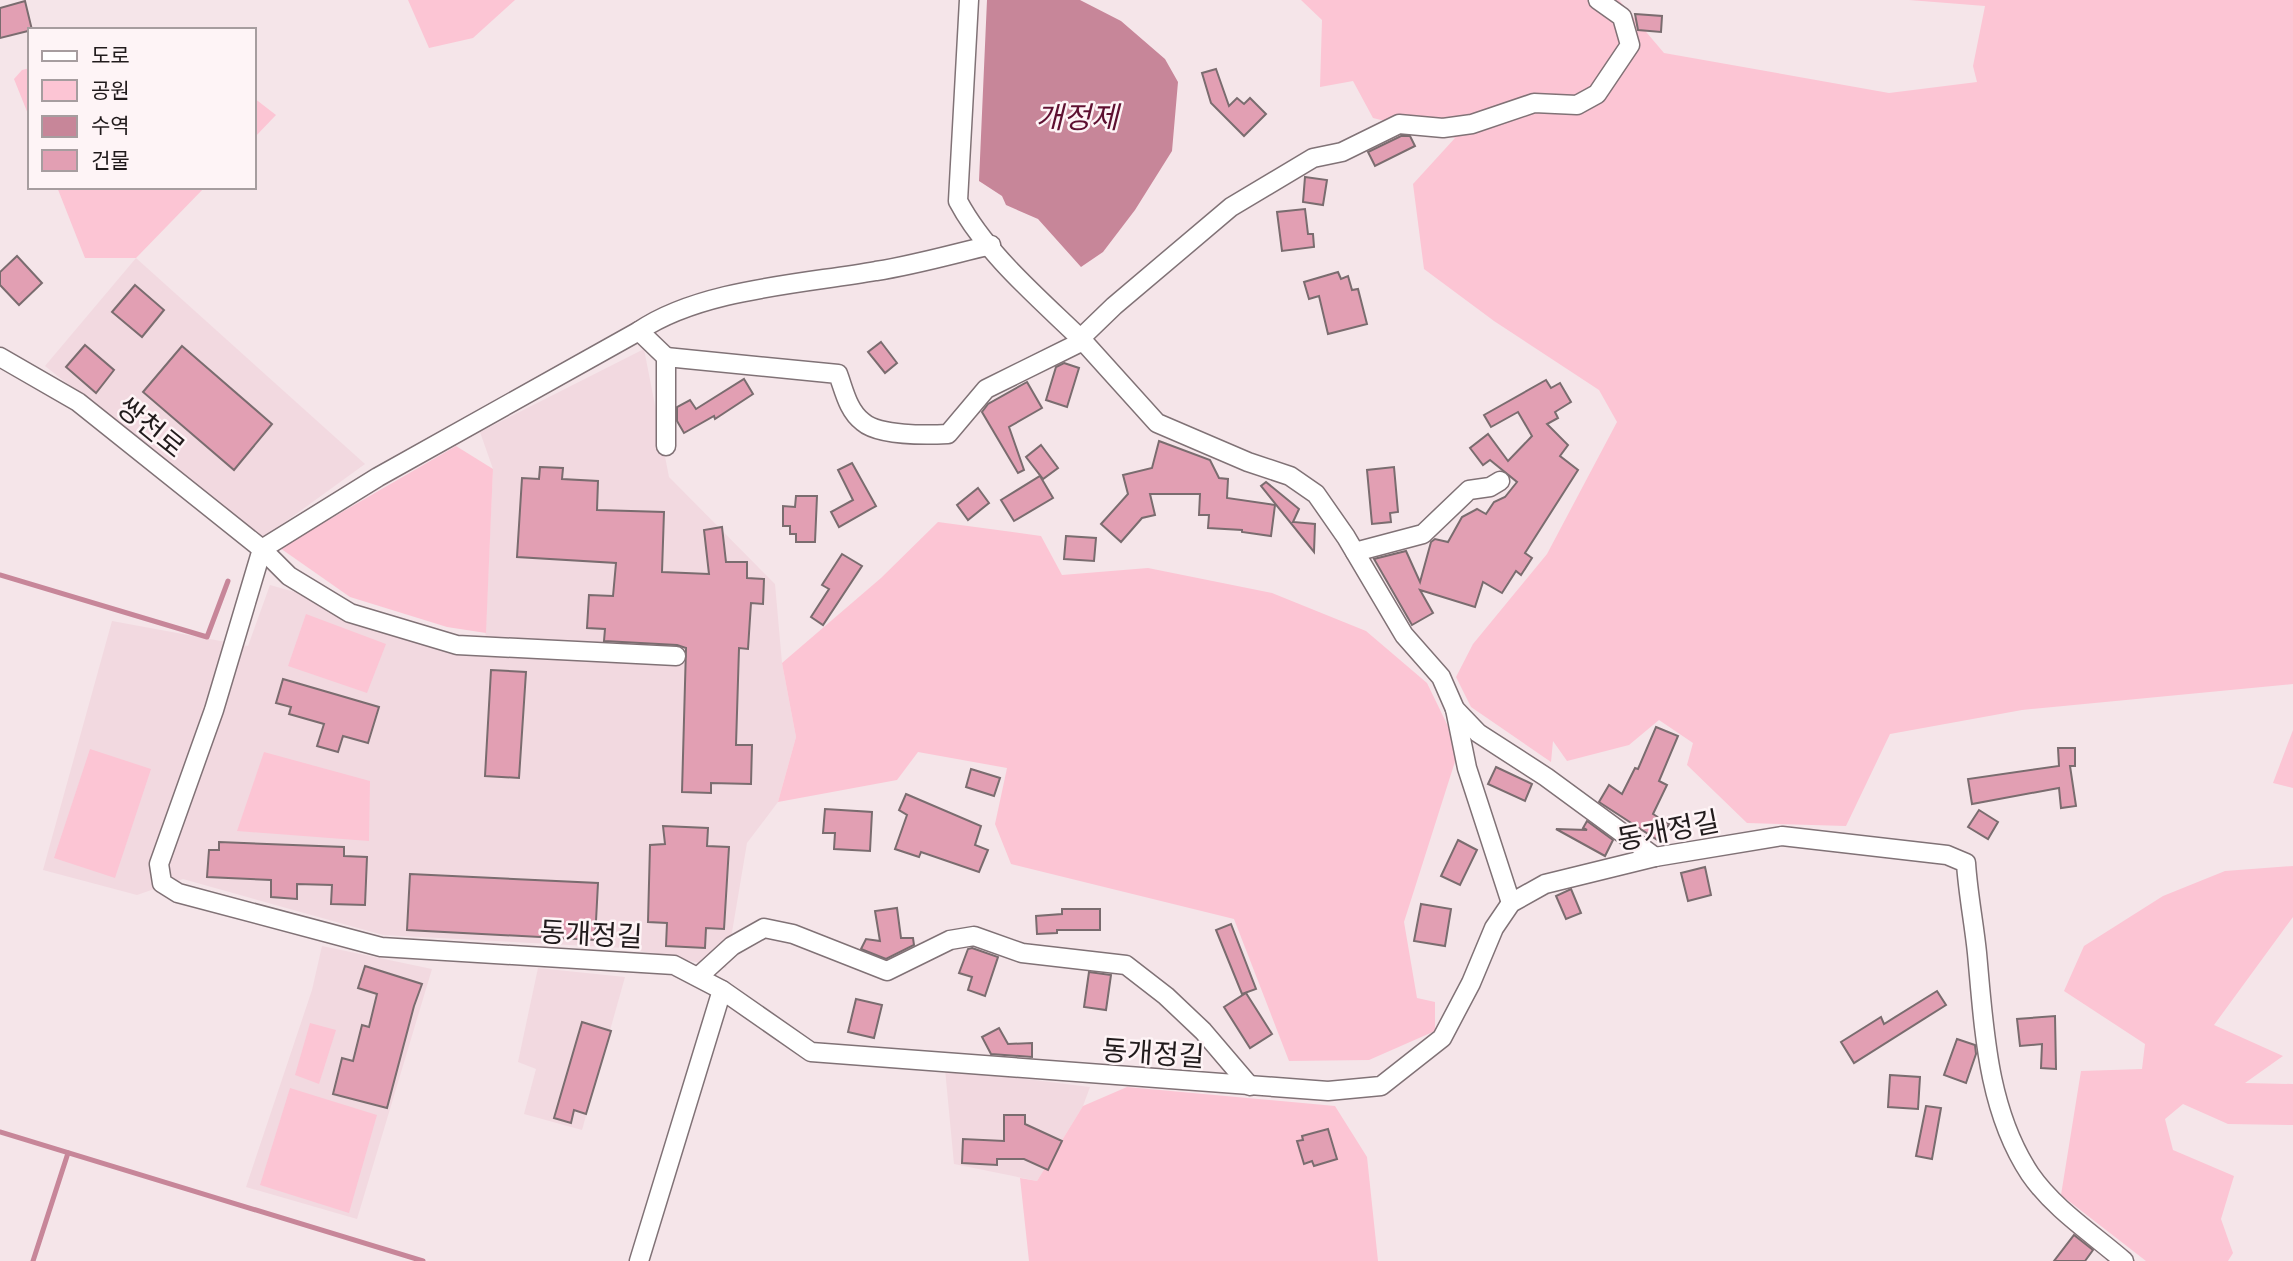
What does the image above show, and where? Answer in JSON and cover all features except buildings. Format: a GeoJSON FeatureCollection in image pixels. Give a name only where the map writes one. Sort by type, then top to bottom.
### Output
{"type":"FeatureCollection","features":[{"type":"Feature","properties":{"kind":"street"},"geometry":{"type":"LineString","coordinates":[[969,0],[958,201],[969,222],[1027,288],[1083,341],[1157,423],[1248,462],[1290,476],[1316,494],[1355,552],[1404,635],[1441,677],[1455,709],[1467,768],[1511,902]]}},
{"type":"Feature","properties":{"kind":"street"},"geometry":{"type":"LineString","coordinates":[[639,331],[666,357],[838,374],[849,405],[863,423],[877,429],[928,435],[948,434],[986,389],[1083,341],[1085,334],[1114,306],[1231,207],[1313,158],[1342,152],[1399,124],[1453,127],[1472,124],[1534,103],[1577,105],[1597,94],[1630,46],[1622,16],[1598,0]]}},
{"type":"Feature","properties":{"kind":"street"},"geometry":{"type":"LineString","coordinates":[[262,549],[378,477],[663,315],[714,299],[881,271],[991,245]]}},
{"type":"Feature","properties":{"kind":"street"},"geometry":{"type":"LineString","coordinates":[[666,357],[666,446]]}},
{"type":"Feature","properties":{"kind":"street","name":"쌍천로"},"geometry":{"type":"LineString","coordinates":[[0,358],[78,402],[262,549],[289,576],[351,613],[457,645],[676,656]]}},
{"type":"Feature","properties":{"kind":"street"},"geometry":{"type":"LineString","coordinates":[[1355,552],[1423,534],[1469,490],[1490,487],[1500,481]]}},
{"type":"Feature","properties":{"kind":"street","name":"동개정길"},"geometry":{"type":"LineString","coordinates":[[262,549],[214,710],[159,864],[162,883],[178,893],[381,947],[674,965],[722,990],[811,1052],[1328,1091],[1381,1086],[1442,1038],[1471,983],[1494,928],[1511,902],[1545,884],[1655,857],[1782,836],[1947,855],[1966,863],[1990,1067],[2001,1113],[2031,1174],[2045,1191],[2124,1261]]}},
{"type":"Feature","properties":{"kind":"street"},"geometry":{"type":"LineString","coordinates":[[1455,709],[1478,733],[1546,777],[1655,857]]}},
{"type":"Feature","properties":{"kind":"street"},"geometry":{"type":"LineString","coordinates":[[698,977],[732,946],[764,928],[793,934],[887,971],[950,940],[974,936],[1022,953],[1126,965],[1166,996],[1203,1031],[1250,1086]]}},
{"type":"Feature","properties":{"kind":"street"},"geometry":{"type":"LineString","coordinates":[[639,1261],[722,990]]}},
{"type":"Feature","properties":{"kind":"shaded area"},"geometry":{"type":"Polygon","coordinates":[[[136,258],[365,464],[263,538],[45,366],[136,258]]]}},
{"type":"Feature","properties":{"kind":"shaded area"},"geometry":{"type":"Polygon","coordinates":[[[644,349],[669,477],[775,584],[782,663],[796,737],[778,802],[747,843],[726,968],[625,948],[383,935],[183,879],[137,895],[43,870],[112,621],[248,646],[270,585],[485,646],[493,469],[480,432],[644,349]]]}},
{"type":"Feature","properties":{"kind":"shaded area"},"geometry":{"type":"Polygon","coordinates":[[[322,946],[432,969],[357,1219],[246,1187],[312,990],[322,946]]]}},
{"type":"Feature","properties":{"kind":"shaded area"},"geometry":{"type":"Polygon","coordinates":[[[538,968],[625,977],[582,1130],[524,1114],[536,1069],[518,1062],[538,968]]]}},
{"type":"Feature","properties":{"kind":"shaded area"},"geometry":{"type":"Polygon","coordinates":[[[945,1069],[1090,1087],[1083,1106],[1037,1181],[954,1164],[945,1069]]]}},
{"type":"Feature","properties":{"kind":"green space"},"geometry":{"type":"Polygon","coordinates":[[[408,0],[515,0],[473,38],[429,48],[408,0]]]}},
{"type":"Feature","properties":{"kind":"green space"},"geometry":{"type":"Polygon","coordinates":[[[1301,0],[1619,0],[1664,53],[1889,93],[1977,82],[1973,66],[1985,6],[1909,0],[2293,0],[2293,684],[2022,710],[1890,734],[1846,826],[1747,823],[1687,765],[1693,743],[1659,720],[1629,745],[1567,761],[1553,741],[1551,762],[1471,707],[1456,677],[1473,644],[1547,554],[1617,422],[1599,390],[1494,321],[1424,269],[1413,184],[1455,138],[1373,118],[1353,81],[1320,87],[1322,20],[1301,0]]]}},
{"type":"Feature","properties":{"kind":"green space"},"geometry":{"type":"Polygon","coordinates":[[[28,68],[28,114],[14,79],[22,70],[28,68]]]}},
{"type":"Feature","properties":{"kind":"green space"},"geometry":{"type":"Polygon","coordinates":[[[256,100],[276,115],[256,136],[256,100]]]}},
{"type":"Feature","properties":{"kind":"green space"},"geometry":{"type":"Polygon","coordinates":[[[58,189],[203,189],[136,258],[85,258],[58,189]]]}},
{"type":"Feature","properties":{"kind":"green space"},"geometry":{"type":"Polygon","coordinates":[[[456,446],[493,469],[486,633],[447,627],[350,597],[280,548],[456,446]]]}},
{"type":"Feature","properties":{"kind":"green space"},"geometry":{"type":"Polygon","coordinates":[[[938,522],[1041,536],[1062,575],[1148,568],[1272,593],[1366,631],[1427,683],[1459,749],[1404,922],[1417,998],[1435,1002],[1435,1031],[1369,1060],[1289,1061],[1234,919],[1011,864],[995,824],[1007,768],[918,752],[897,780],[778,802],[796,737],[782,663],[881,578],[938,522]]]}},
{"type":"Feature","properties":{"kind":"green space"},"geometry":{"type":"Polygon","coordinates":[[[306,614],[386,644],[367,693],[288,666],[306,614]]]}},
{"type":"Feature","properties":{"kind":"green space"},"geometry":{"type":"Polygon","coordinates":[[[2293,730],[2293,788],[2273,783],[2293,730]]]}},
{"type":"Feature","properties":{"kind":"green space"},"geometry":{"type":"Polygon","coordinates":[[[90,749],[151,769],[115,878],[54,858],[90,749]]]}},
{"type":"Feature","properties":{"kind":"green space"},"geometry":{"type":"Polygon","coordinates":[[[264,752],[370,781],[369,841],[237,831],[264,752]]]}},
{"type":"Feature","properties":{"kind":"green space"},"geometry":{"type":"Polygon","coordinates":[[[2293,866],[2293,917],[2214,1025],[2283,1056],[2245,1083],[2293,1084],[2293,1125],[2228,1124],[2183,1104],[2165,1119],[2173,1150],[2234,1176],[2221,1219],[2233,1253],[2228,1261],[2146,1261],[2061,1195],[2081,1071],[2142,1069],[2145,1044],[2064,991],[2084,946],[2163,896],[2225,871],[2293,866]]]}},
{"type":"Feature","properties":{"kind":"green space"},"geometry":{"type":"Polygon","coordinates":[[[310,1023],[336,1030],[319,1084],[295,1075],[310,1023]]]}},
{"type":"Feature","properties":{"kind":"green space"},"geometry":{"type":"Polygon","coordinates":[[[1127,1087],[1335,1106],[1367,1157],[1378,1261],[1029,1261],[1020,1178],[1037,1181],[1083,1106],[1127,1087]]]}},
{"type":"Feature","properties":{"kind":"green space"},"geometry":{"type":"Polygon","coordinates":[[[290,1088],[377,1115],[349,1213],[260,1185],[290,1088]]]}},
{"type":"Feature","properties":{"kind":"water","name":"개정제"},"geometry":{"type":"Polygon","coordinates":[[[987,0],[1080,0],[1121,21],[1165,59],[1178,82],[1172,151],[1135,210],[1103,252],[1081,267],[1038,219],[1006,205],[1002,196],[979,181],[987,0]]]}},
{"type":"Feature","properties":{"kind":"waterway"},"geometry":{"type":"LineString","coordinates":[[0,575],[207,637],[228,581]]}},
{"type":"Feature","properties":{"kind":"waterway"},"geometry":{"type":"LineString","coordinates":[[0,1132],[423,1261]]}},
{"type":"Feature","properties":{"kind":"waterway"},"geometry":{"type":"LineString","coordinates":[[33,1261],[68,1153]]}}]}
